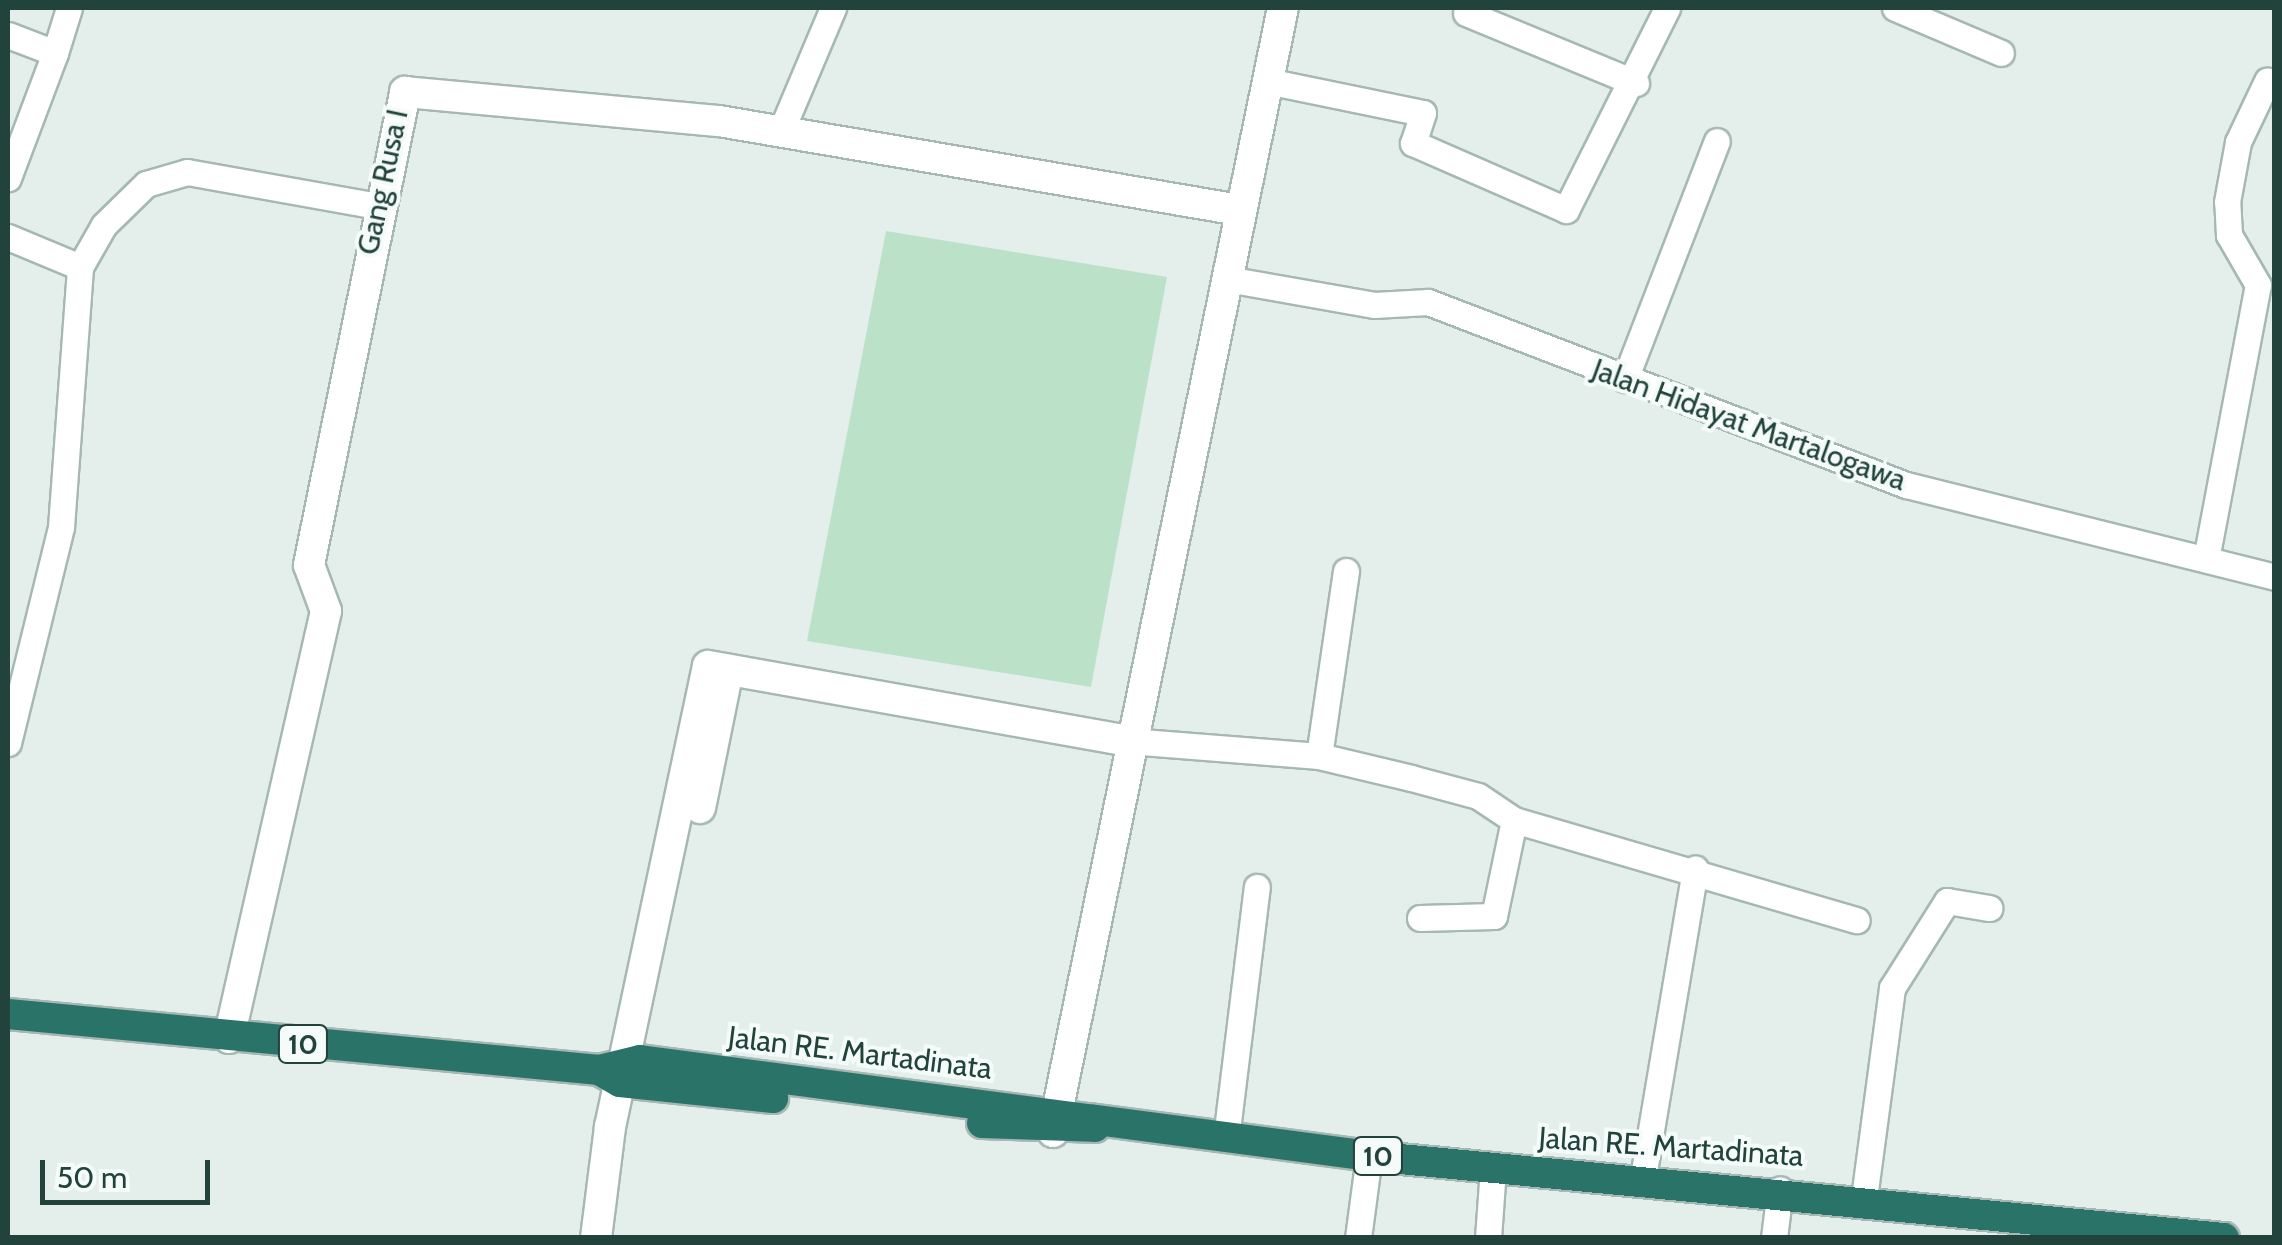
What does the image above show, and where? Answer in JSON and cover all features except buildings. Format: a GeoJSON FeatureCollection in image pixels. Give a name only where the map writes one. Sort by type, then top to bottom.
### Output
{"type":"FeatureCollection","features":[{"type":"Feature","properties":{"kind":"highway","name":"Jalan RE. Martadinata"},"geometry":{"type":"LineString","coordinates":[[8,1014],[229,1038],[624,1071],[1369,1156],[1642,1183],[1780,1189],[2224,1238]]}},
{"type":"Feature","properties":{"kind":"street"},"geometry":{"type":"LineString","coordinates":[[8,178],[69,8]]}},
{"type":"Feature","properties":{"kind":"street"},"geometry":{"type":"LineString","coordinates":[[781,131],[833,8]]}},
{"type":"Feature","properties":{"kind":"street"},"geometry":{"type":"LineString","coordinates":[[1054,1121],[1128,740],[1283,8]]}},
{"type":"Feature","properties":{"kind":"street"},"geometry":{"type":"LineString","coordinates":[[1266,82],[1423,113],[1413,143],[1566,210],[1636,83],[1667,8]]}},
{"type":"Feature","properties":{"kind":"street"},"geometry":{"type":"LineString","coordinates":[[1896,8],[2001,52]]}},
{"type":"Feature","properties":{"kind":"street"},"geometry":{"type":"LineString","coordinates":[[1466,14],[1636,83]]}},
{"type":"Feature","properties":{"kind":"street"},"geometry":{"type":"LineString","coordinates":[[8,35],[55,53]]}},
{"type":"Feature","properties":{"kind":"street"},"geometry":{"type":"LineString","coordinates":[[2207,554],[2258,285],[2229,234],[2226,202],[2238,142],[2267,82]]}},
{"type":"Feature","properties":{"kind":"street","name":"Gang Rusa I"},"geometry":{"type":"LineString","coordinates":[[229,1038],[326,611],[309,565],[396,103],[420,86],[781,131],[1238,210]]}},
{"type":"Feature","properties":{"kind":"street"},"geometry":{"type":"LineString","coordinates":[[1626,379],[1716,141]]}},
{"type":"Feature","properties":{"kind":"street"},"geometry":{"type":"LineString","coordinates":[[8,743],[61,526],[80,266],[104,225],[170,174],[377,206]]}},
{"type":"Feature","properties":{"kind":"street"},"geometry":{"type":"LineString","coordinates":[[8,237],[80,266]]}},
{"type":"Feature","properties":{"kind":"street","name":"Jalan Hidayat Martalogawa"},"geometry":{"type":"LineString","coordinates":[[1227,279],[1374,305],[1428,302],[1922,490],[2207,554],[2274,577]]}},
{"type":"Feature","properties":{"kind":"street"},"geometry":{"type":"LineString","coordinates":[[1319,756],[1346,570]]}},
{"type":"Feature","properties":{"kind":"street"},"geometry":{"type":"LineString","coordinates":[[596,1238],[624,1071],[677,870],[718,668],[1128,740],[1319,756],[1478,796],[1514,820],[1696,868],[1858,920]]}},
{"type":"Feature","properties":{"kind":"street"},"geometry":{"type":"LineString","coordinates":[[1420,918],[1494,916],[1514,820]]}},
{"type":"Feature","properties":{"kind":"street"},"geometry":{"type":"LineString","coordinates":[[1642,1183],[1696,868]]}},
{"type":"Feature","properties":{"kind":"street"},"geometry":{"type":"LineString","coordinates":[[1226,1138],[1256,888]]}},
{"type":"Feature","properties":{"kind":"street"},"geometry":{"type":"LineString","coordinates":[[1864,1198],[1892,988],[1946,901],[1989,908]]}},
{"type":"Feature","properties":{"kind":"street"},"geometry":{"type":"LineString","coordinates":[[1358,1238],[1369,1156]]}},
{"type":"Feature","properties":{"kind":"street"},"geometry":{"type":"LineString","coordinates":[[1488,1238],[1493,1168]]}},
{"type":"Feature","properties":{"kind":"street"},"geometry":{"type":"LineString","coordinates":[[1774,1238],[1780,1189]]}},
{"type":"Feature","properties":{"kind":"green space"},"geometry":{"type":"Polygon","coordinates":[[[886,231],[1167,277],[1091,687],[807,641],[886,231]]]}}]}
